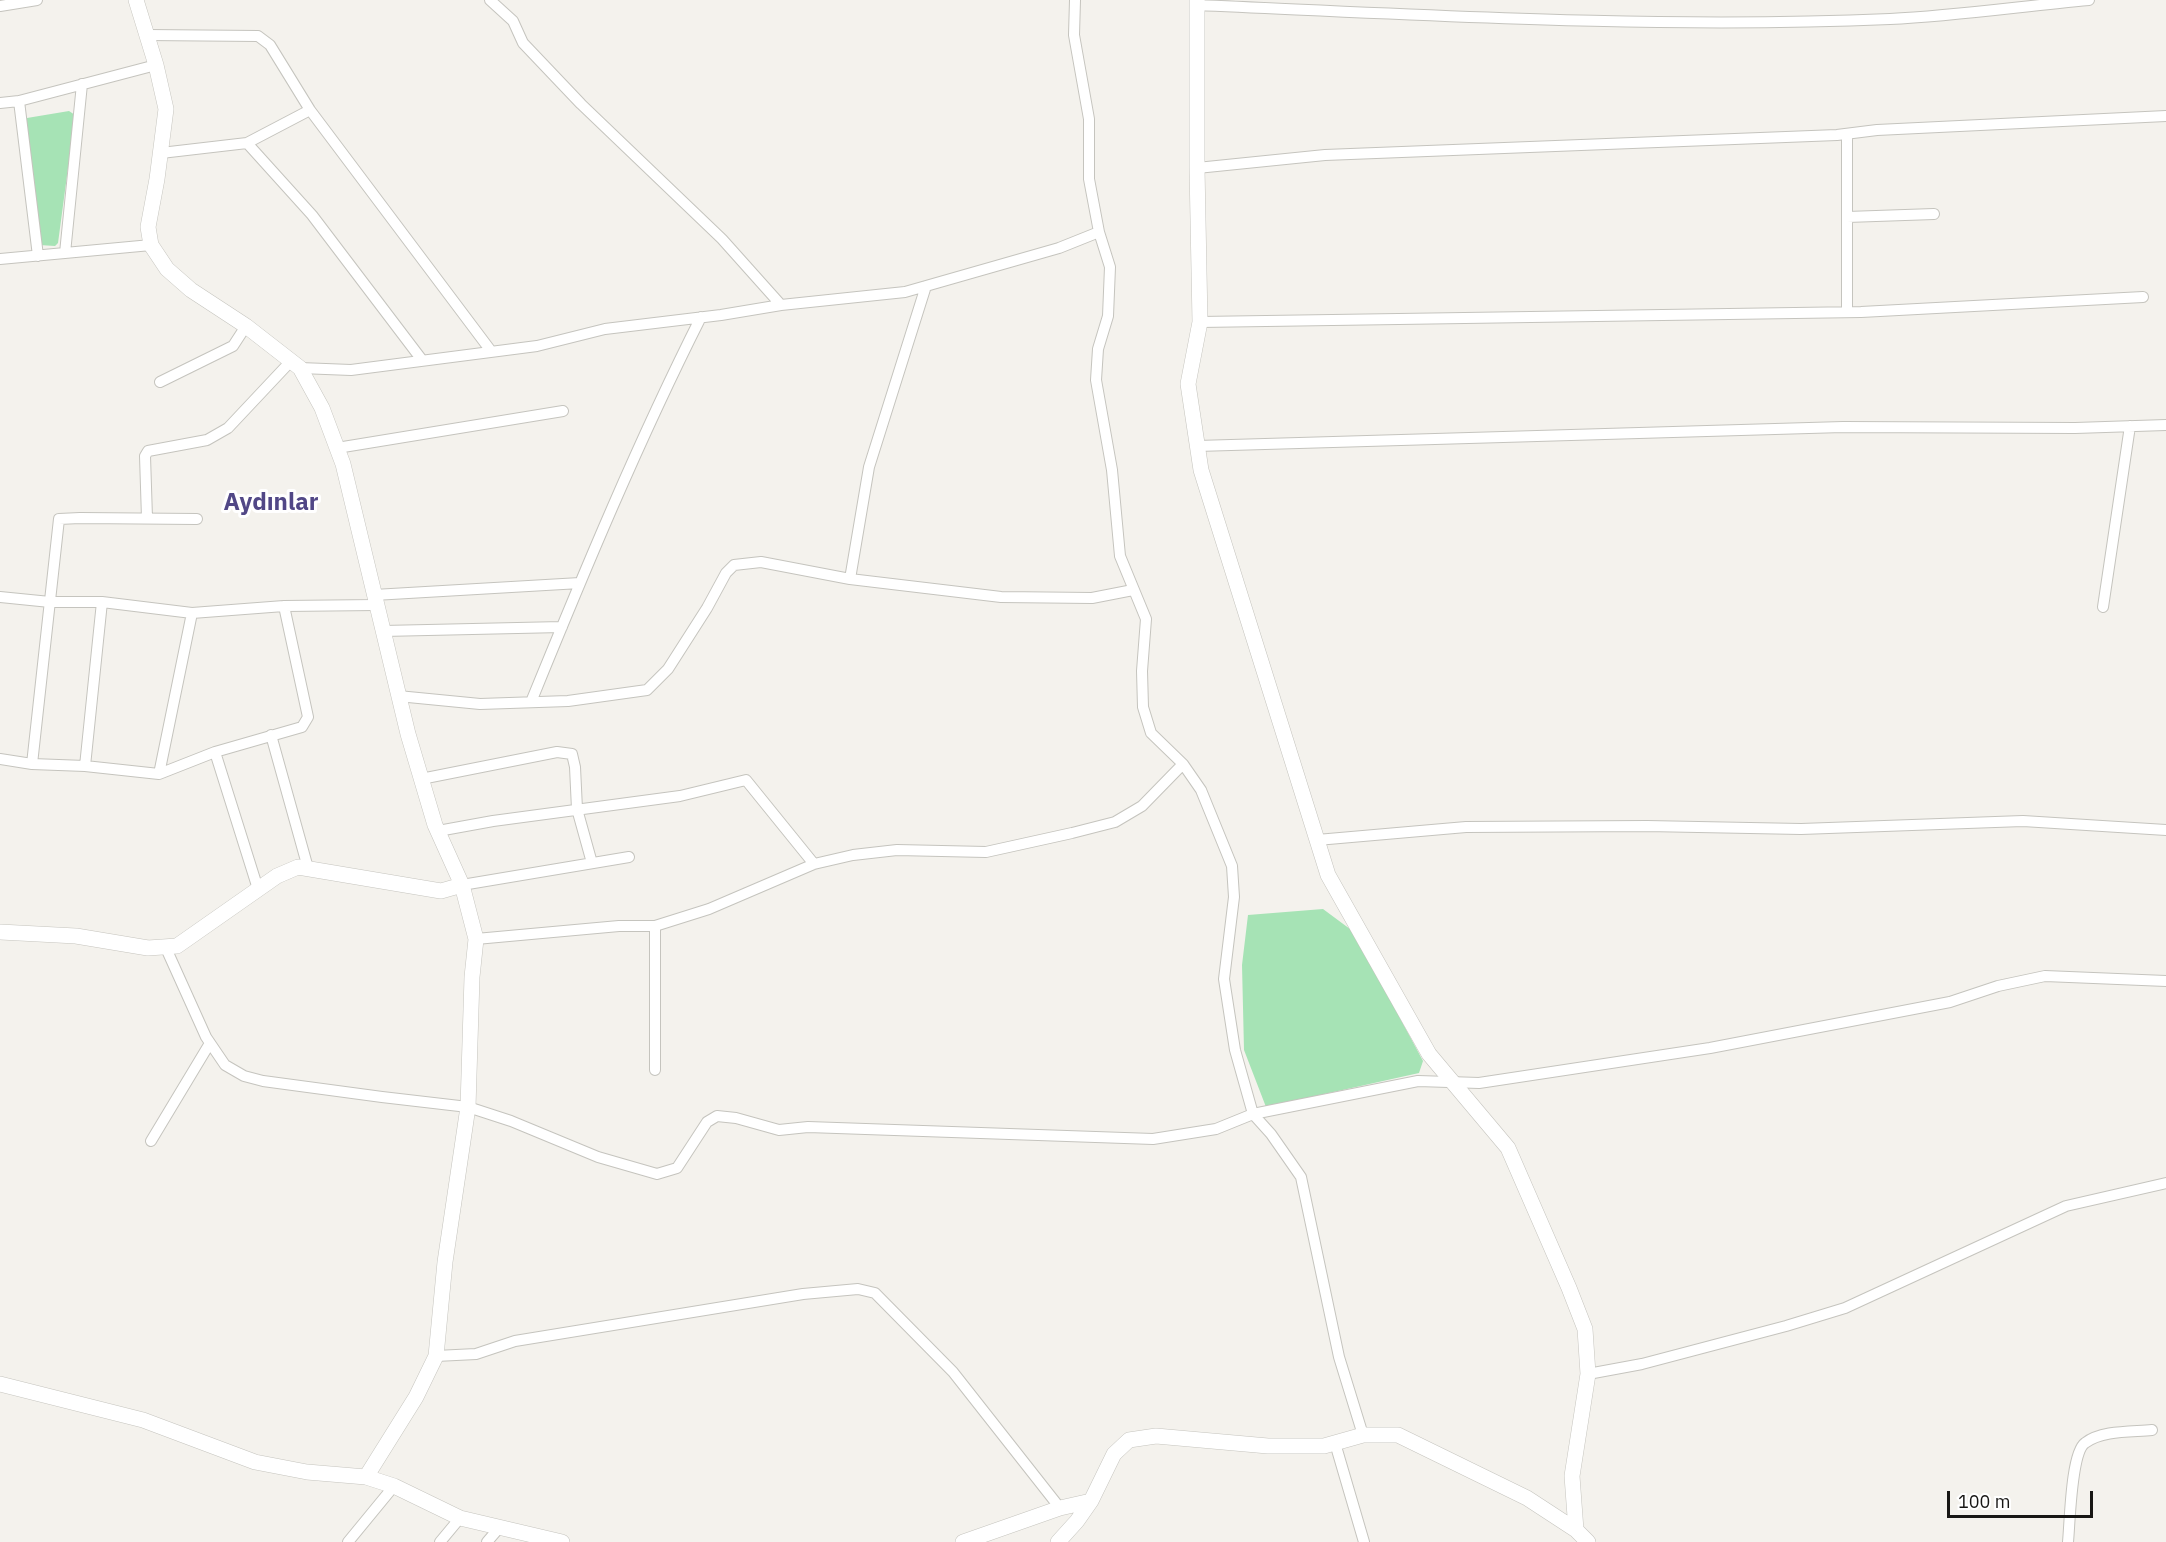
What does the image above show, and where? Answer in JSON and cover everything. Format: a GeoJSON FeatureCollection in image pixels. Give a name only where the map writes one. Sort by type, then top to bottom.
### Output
{"type":"FeatureCollection","features":[{"type":"Feature","properties":{"kind":"street"},"geometry":{"type":"LineString","coordinates":[[0,6],[37,0]]}},
{"type":"Feature","properties":{"kind":"street"},"geometry":{"type":"LineString","coordinates":[[136,0],[156,65],[166,109],[147,227],[151,245],[167,269],[191,290],[246,326],[295,364],[322,408],[343,464],[398,696],[421,779],[438,831],[462,885],[476,939],[472,977],[468,1107],[445,1262],[436,1356],[416,1397],[366,1477]]}},
{"type":"Feature","properties":{"kind":"street"},"geometry":{"type":"LineString","coordinates":[[490,0],[513,21],[524,43],[580,104],[722,239],[781,305]]}},
{"type":"Feature","properties":{"kind":"street"},"geometry":{"type":"LineString","coordinates":[[1075,0],[1074,35],[1089,118],[1089,179],[1099,232],[1110,267],[1108,316],[1098,349],[1096,380],[1112,470],[1120,556],[1146,619],[1142,671],[1143,707],[1151,733],[1183,764],[1201,790],[1232,866],[1234,897],[1224,979],[1235,1050],[1253,1114],[1271,1134],[1301,1178],[1339,1357],[1363,1435]]}},
{"type":"Feature","properties":{"kind":"street"},"geometry":{"type":"LineString","coordinates":[[1576,1530],[1572,1476],[1588,1374],[1585,1329],[1508,1148],[1429,1054],[1328,875],[1201,470],[1188,384],[1200,322],[1197,3],[1620,21],[1893,19],[2089,0]]}},
{"type":"Feature","properties":{"kind":"street"},"geometry":{"type":"LineString","coordinates":[[147,35],[258,36],[270,45],[310,110],[491,351]]}},
{"type":"Feature","properties":{"kind":"street"},"geometry":{"type":"LineString","coordinates":[[0,103],[19,102],[156,65]]}},
{"type":"Feature","properties":{"kind":"street"},"geometry":{"type":"LineString","coordinates":[[65,253],[82,84]]}},
{"type":"Feature","properties":{"kind":"street"},"geometry":{"type":"LineString","coordinates":[[19,102],[38,256]]}},
{"type":"Feature","properties":{"kind":"street"},"geometry":{"type":"LineString","coordinates":[[160,153],[247,143],[310,110]]}},
{"type":"Feature","properties":{"kind":"street"},"geometry":{"type":"LineString","coordinates":[[1197,168],[1325,155],[1847,134],[1878,130],[2166,116]]}},
{"type":"Feature","properties":{"kind":"street"},"geometry":{"type":"LineString","coordinates":[[1846,311],[1847,134]]}},
{"type":"Feature","properties":{"kind":"street"},"geometry":{"type":"LineString","coordinates":[[247,143],[312,215],[422,360]]}},
{"type":"Feature","properties":{"kind":"street"},"geometry":{"type":"LineString","coordinates":[[1847,217],[1934,214]]}},
{"type":"Feature","properties":{"kind":"street"},"geometry":{"type":"LineString","coordinates":[[147,518],[145,456],[148,452],[207,440],[228,428],[295,364],[351,370],[537,346],[605,329],[781,305],[905,292],[1059,248],[1099,232]]}},
{"type":"Feature","properties":{"kind":"street"},"geometry":{"type":"LineString","coordinates":[[0,259],[151,245]]}},
{"type":"Feature","properties":{"kind":"street"},"geometry":{"type":"LineString","coordinates":[[850,579],[869,467],[926,286]]}},
{"type":"Feature","properties":{"kind":"street"},"geometry":{"type":"LineString","coordinates":[[1200,322],[1861,312],[2143,297]]}},
{"type":"Feature","properties":{"kind":"street"},"geometry":{"type":"LineString","coordinates":[[531,702],[663,392],[701,317]]}},
{"type":"Feature","properties":{"kind":"street"},"geometry":{"type":"LineString","coordinates":[[160,382],[233,346],[246,326]]}},
{"type":"Feature","properties":{"kind":"street"},"geometry":{"type":"LineString","coordinates":[[337,448],[563,411]]}},
{"type":"Feature","properties":{"kind":"street"},"geometry":{"type":"LineString","coordinates":[[1197,446],[1836,428],[2166,425]]}},
{"type":"Feature","properties":{"kind":"street"},"geometry":{"type":"LineString","coordinates":[[2103,607],[2130,426]]}},
{"type":"Feature","properties":{"kind":"street"},"geometry":{"type":"LineString","coordinates":[[32,764],[59,519],[197,519]]}},
{"type":"Feature","properties":{"kind":"street"},"geometry":{"type":"LineString","coordinates":[[398,696],[480,704],[568,701],[647,690],[668,669],[707,608],[726,573],[734,565],[761,562],[850,579],[1001,597],[1092,598],[1133,590]]}},
{"type":"Feature","properties":{"kind":"street"},"geometry":{"type":"LineString","coordinates":[[0,597],[50,602],[102,602],[192,613],[580,583]]}},
{"type":"Feature","properties":{"kind":"street"},"geometry":{"type":"LineString","coordinates":[[85,766],[102,602]]}},
{"type":"Feature","properties":{"kind":"street"},"geometry":{"type":"LineString","coordinates":[[0,759],[32,764],[85,766],[159,774],[215,752],[302,727],[308,717],[284,606]]}},
{"type":"Feature","properties":{"kind":"street"},"geometry":{"type":"LineString","coordinates":[[159,774],[192,613]]}},
{"type":"Feature","properties":{"kind":"street"},"geometry":{"type":"LineString","coordinates":[[383,631],[562,627]]}},
{"type":"Feature","properties":{"kind":"street"},"geometry":{"type":"LineString","coordinates":[[271,735],[308,868]]}},
{"type":"Feature","properties":{"kind":"street"},"geometry":{"type":"LineString","coordinates":[[215,752],[258,889]]}},
{"type":"Feature","properties":{"kind":"street"},"geometry":{"type":"LineString","coordinates":[[421,779],[557,752],[572,754],[575,767],[577,809],[592,863]]}},
{"type":"Feature","properties":{"kind":"street"},"geometry":{"type":"LineString","coordinates":[[476,939],[619,926],[655,926],[709,909],[814,864],[853,855],[897,850],[986,852],[1115,822],[1142,806],[1183,764]]}},
{"type":"Feature","properties":{"kind":"street"},"geometry":{"type":"LineString","coordinates":[[438,831],[577,809],[680,796],[746,780],[814,864]]}},
{"type":"Feature","properties":{"kind":"street"},"geometry":{"type":"LineString","coordinates":[[1317,840],[1466,827],[1647,826],[1801,829],[2023,821],[2166,830]]}},
{"type":"Feature","properties":{"kind":"street"},"geometry":{"type":"LineString","coordinates":[[0,932],[52,934],[148,948],[177,946],[277,876],[298,867],[441,891],[462,885],[628,857]]}},
{"type":"Feature","properties":{"kind":"street"},"geometry":{"type":"LineString","coordinates":[[655,926],[655,1070]]}},
{"type":"Feature","properties":{"kind":"street"},"geometry":{"type":"LineString","coordinates":[[165,946],[210,1043],[225,1065],[244,1076],[263,1081],[468,1107],[511,1121],[598,1157],[657,1174],[677,1168],[707,1122],[717,1116],[736,1118],[779,1130],[808,1127],[1153,1139],[1216,1130],[1253,1114],[1418,1081],[1479,1083],[1710,1048],[1950,1002],[1998,986],[2044,976],[2166,981]]}},
{"type":"Feature","properties":{"kind":"street"},"geometry":{"type":"LineString","coordinates":[[151,1141],[210,1043]]}},
{"type":"Feature","properties":{"kind":"street"},"geometry":{"type":"LineString","coordinates":[[1588,1374],[1642,1364],[1845,1308],[2066,1206],[2166,1183]]}},
{"type":"Feature","properties":{"kind":"street"},"geometry":{"type":"LineString","coordinates":[[436,1356],[476,1354],[515,1341],[803,1294],[858,1289],[875,1293],[952,1372],[1060,1508]]}},
{"type":"Feature","properties":{"kind":"street"},"geometry":{"type":"LineString","coordinates":[[0,1384],[143,1420],[255,1462],[307,1472],[366,1477],[394,1486],[460,1518],[562,1542]]}},
{"type":"Feature","properties":{"kind":"street"},"geometry":{"type":"LineString","coordinates":[[2068,1542],[2076,1456],[2084,1443],[2104,1434],[2152,1430]]}},
{"type":"Feature","properties":{"kind":"street"},"geometry":{"type":"LineString","coordinates":[[1058,1542],[1091,1501],[1114,1454],[1129,1440],[1156,1436],[1269,1446],[1324,1446],[1363,1435],[1398,1435],[1527,1498],[1576,1530],[1588,1542]]}},
{"type":"Feature","properties":{"kind":"street"},"geometry":{"type":"LineString","coordinates":[[1335,1443],[1364,1542]]}},
{"type":"Feature","properties":{"kind":"street"},"geometry":{"type":"LineString","coordinates":[[348,1542],[394,1486]]}},
{"type":"Feature","properties":{"kind":"street"},"geometry":{"type":"LineString","coordinates":[[963,1542],[1060,1508],[1091,1501]]}},
{"type":"Feature","properties":{"kind":"street"},"geometry":{"type":"LineString","coordinates":[[440,1542],[460,1518]]}},
{"type":"Feature","properties":{"kind":"street"},"geometry":{"type":"LineString","coordinates":[[487,1542],[499,1528]]}},
{"type":"Feature","properties":{"kind":"green space"},"geometry":{"type":"Polygon","coordinates":[[[69,111],[75,115],[58,243],[55,246],[39,245],[24,122],[27,118],[69,111]]]}},
{"type":"Feature","properties":{"kind":"green space"},"geometry":{"type":"Polygon","coordinates":[[[1323,909],[1354,932],[1423,1061],[1419,1073],[1266,1107],[1244,1050],[1242,965],[1248,915],[1323,909]]]}},
{"type":"Feature","properties":{"kind":"district","name":"Aydınlar"},"geometry":{"type":"Point","coordinates":[271,503]}}]}
